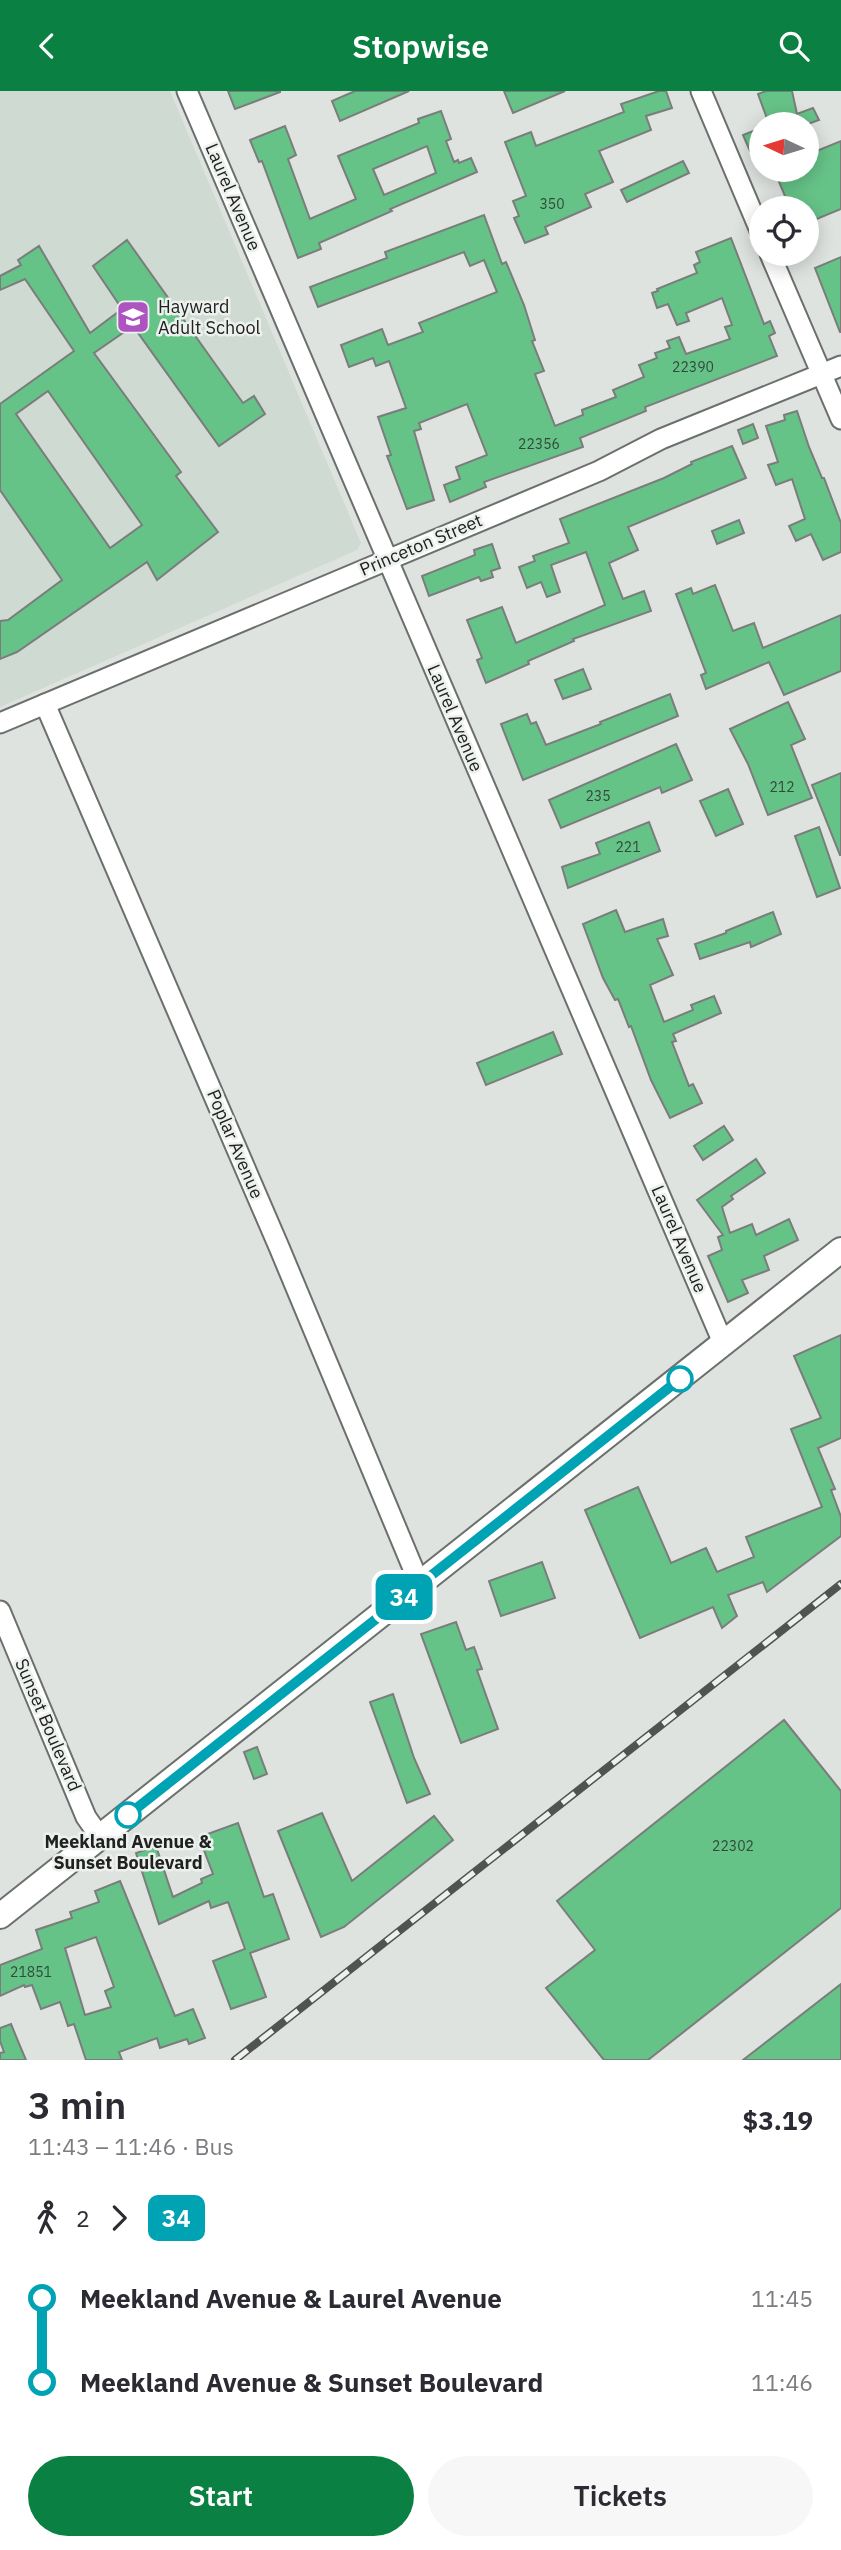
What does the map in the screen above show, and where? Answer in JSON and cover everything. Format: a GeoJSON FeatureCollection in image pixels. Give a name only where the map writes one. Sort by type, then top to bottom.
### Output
{"type":"FeatureCollection","features":[{"type":"Feature","properties":{"kind":"street","name":"Laurel Avenue"},"geometry":{"type":"LineString","coordinates":[[187,91],[724,1345]]}},
{"type":"Feature","properties":{"kind":"street"},"geometry":{"type":"LineString","coordinates":[[701,91],[749,205]]}},
{"type":"Feature","properties":{"kind":"street"},"geometry":{"type":"LineString","coordinates":[[775,266],[841,419]]}},
{"type":"Feature","properties":{"kind":"street","name":"Princeton Street"},"geometry":{"type":"LineString","coordinates":[[0,723],[599,471],[661,439],[841,366]]}},
{"type":"Feature","properties":{"kind":"street","name":"Poplar Avenue"},"geometry":{"type":"LineString","coordinates":[[45,704],[279,1247],[420,1585]]}},
{"type":"Feature","properties":{"kind":"street"},"geometry":{"type":"LineString","coordinates":[[0,1916],[841,1250]]}},
{"type":"Feature","properties":{"kind":"street","name":"Sunset Boulevard"},"geometry":{"type":"LineString","coordinates":[[0,1611],[86,1818],[100,1837]]}},
{"type":"Feature","properties":{"kind":"shaded area","name":"Hayward Adult School"},"geometry":{"type":"Polygon","coordinates":[[[0,91],[170,91],[361,543],[357,550],[0,707],[0,91]]]}},
{"type":"Feature","properties":{"kind":"building"},"geometry":{"type":"Polygon","coordinates":[[[228,91],[280,91],[280,92],[235,109],[228,91]]]}},
{"type":"Feature","properties":{"kind":"building"},"geometry":{"type":"Polygon","coordinates":[[[355,91],[409,91],[340,121],[332,101],[355,91]]]}},
{"type":"Feature","properties":{"kind":"building"},"geometry":{"type":"Polygon","coordinates":[[[504,91],[565,91],[513,113],[504,91]]]}},
{"type":"Feature","properties":{"kind":"building"},"geometry":{"type":"Polygon","coordinates":[[[666,91],[672,108],[646,116],[651,130],[599,151],[613,182],[585,194],[591,207],[545,227],[548,234],[525,243],[514,218],[519,216],[513,201],[526,196],[505,142],[531,132],[536,146],[624,112],[621,104],[666,91]]]}},
{"type":"Feature","properties":{"kind":"building"},"geometry":{"type":"Polygon","coordinates":[[[766,91],[792,91],[797,112],[765,112],[758,94],[766,91]]]}},
{"type":"Feature","properties":{"kind":"building"},"geometry":{"type":"Polygon","coordinates":[[[441,111],[451,139],[446,141],[454,162],[458,160],[459,163],[471,158],[477,172],[319,243],[321,249],[298,258],[262,161],[259,162],[250,140],[285,126],[296,155],[288,159],[310,219],[356,199],[338,156],[419,123],[418,119],[441,111]],[[427,146],[373,169],[384,195],[436,173],[427,146]]]}},
{"type":"Feature","properties":{"kind":"building"},"geometry":{"type":"Polygon","coordinates":[[[749,133],[749,149],[743,135],[749,133]]]}},
{"type":"Feature","properties":{"kind":"building"},"geometry":{"type":"Polygon","coordinates":[[[841,141],[841,209],[819,218],[819,196],[785,196],[779,182],[819,182],[819,150],[841,141]]]}},
{"type":"Feature","properties":{"kind":"building"},"geometry":{"type":"Polygon","coordinates":[[[683,161],[689,173],[627,202],[621,190],[683,161]]]}},
{"type":"Feature","properties":{"kind":"building"},"geometry":{"type":"Polygon","coordinates":[[[484,215],[502,264],[506,262],[524,305],[535,340],[532,341],[544,371],[535,374],[555,426],[583,415],[582,410],[616,397],[613,390],[644,377],[639,365],[657,358],[655,353],[670,348],[667,341],[679,337],[686,354],[730,339],[725,327],[732,325],[722,298],[686,313],[689,321],[677,325],[668,304],[657,308],[652,293],[697,273],[694,265],[700,262],[696,252],[731,238],[764,324],[770,321],[775,333],[769,336],[777,356],[645,407],[646,411],[580,438],[583,447],[484,482],[486,487],[450,502],[444,485],[460,479],[456,467],[487,455],[467,404],[419,423],[421,429],[414,431],[434,500],[407,509],[387,456],[391,455],[378,417],[406,408],[389,361],[376,366],[373,358],[349,367],[341,345],[382,329],[388,345],[423,332],[419,323],[497,292],[484,260],[470,266],[464,252],[318,307],[310,287],[387,258],[385,252],[484,215]]]}},
{"type":"Feature","properties":{"kind":"building"},"geometry":{"type":"Polygon","coordinates":[[[127,240],[243,403],[254,396],[265,414],[219,446],[133,326],[94,353],[181,472],[176,476],[218,532],[157,580],[147,562],[17,652],[0,659],[0,621],[8,620],[62,580],[0,490],[0,404],[74,351],[25,279],[0,290],[0,276],[21,265],[18,260],[39,246],[90,333],[122,309],[93,266],[127,240]],[[48,391],[16,414],[110,548],[142,525],[48,391]]]}},
{"type":"Feature","properties":{"kind":"building"},"geometry":{"type":"Polygon","coordinates":[[[841,257],[841,332],[840,332],[815,268],[841,257]]]}},
{"type":"Feature","properties":{"kind":"building"},"geometry":{"type":"Polygon","coordinates":[[[797,411],[841,523],[841,552],[823,560],[811,534],[796,541],[789,526],[805,519],[792,479],[776,485],[768,465],[778,462],[766,426],[785,420],[784,415],[797,411]]]}},
{"type":"Feature","properties":{"kind":"building"},"geometry":{"type":"Polygon","coordinates":[[[753,424],[758,438],[743,444],[738,430],[753,424]]]}},
{"type":"Feature","properties":{"kind":"building"},"geometry":{"type":"Polygon","coordinates":[[[732,446],[746,478],[628,527],[638,550],[609,563],[623,599],[644,591],[651,611],[573,639],[574,641],[528,661],[529,664],[486,683],[477,660],[482,658],[467,620],[502,607],[516,643],[605,605],[586,552],[551,565],[560,592],[547,597],[541,582],[527,588],[519,567],[535,561],[533,556],[569,543],[560,519],[664,478],[692,464],[691,462],[732,446]]]}},
{"type":"Feature","properties":{"kind":"building"},"geometry":{"type":"Polygon","coordinates":[[[739,520],[744,533],[717,544],[712,531],[739,520]]]}},
{"type":"Feature","properties":{"kind":"building"},"geometry":{"type":"Polygon","coordinates":[[[492,544],[500,568],[491,571],[493,577],[481,581],[479,577],[429,596],[422,576],[475,555],[474,550],[492,544]]]}},
{"type":"Feature","properties":{"kind":"building"},"geometry":{"type":"Polygon","coordinates":[[[715,585],[733,631],[754,623],[763,648],[841,615],[841,671],[784,695],[769,662],[706,689],[701,675],[706,673],[676,594],[691,588],[693,594],[715,585]]]}},
{"type":"Feature","properties":{"kind":"building"},"geometry":{"type":"Polygon","coordinates":[[[583,669],[591,689],[563,699],[555,680],[583,669]]]}},
{"type":"Feature","properties":{"kind":"building"},"geometry":{"type":"Polygon","coordinates":[[[670,694],[678,716],[523,780],[501,724],[527,714],[531,724],[536,722],[546,745],[670,694]]]}},
{"type":"Feature","properties":{"kind":"building"},"geometry":{"type":"Polygon","coordinates":[[[788,702],[805,739],[791,745],[812,798],[768,815],[748,764],[730,729],[788,702]]]}},
{"type":"Feature","properties":{"kind":"building"},"geometry":{"type":"Polygon","coordinates":[[[676,744],[692,780],[662,793],[660,787],[561,828],[549,800],[676,744]]]}},
{"type":"Feature","properties":{"kind":"building"},"geometry":{"type":"Polygon","coordinates":[[[841,773],[841,855],[840,855],[812,785],[841,773]]]}},
{"type":"Feature","properties":{"kind":"building"},"geometry":{"type":"Polygon","coordinates":[[[728,789],[743,824],[716,836],[700,801],[728,789]]]}},
{"type":"Feature","properties":{"kind":"building"},"geometry":{"type":"Polygon","coordinates":[[[649,822],[660,851],[568,888],[562,867],[600,854],[596,843],[649,822]]]}},
{"type":"Feature","properties":{"kind":"building"},"geometry":{"type":"Polygon","coordinates":[[[819,827],[840,888],[817,897],[795,836],[819,827]]]}},
{"type":"Feature","properties":{"kind":"building"},"geometry":{"type":"Polygon","coordinates":[[[616,910],[625,932],[663,919],[668,936],[657,939],[673,975],[650,985],[664,1022],[693,1010],[691,1005],[714,996],[721,1013],[673,1034],[676,1041],[672,1042],[689,1086],[693,1084],[702,1103],[670,1118],[651,1080],[631,1026],[629,1027],[618,999],[615,1000],[603,978],[583,924],[616,910]]]}},
{"type":"Feature","properties":{"kind":"building"},"geometry":{"type":"Polygon","coordinates":[[[773,912],[781,934],[751,947],[750,942],[700,959],[695,944],[773,912]]]}},
{"type":"Feature","properties":{"kind":"building"},"geometry":{"type":"Polygon","coordinates":[[[553,1032],[562,1054],[486,1085],[477,1063],[553,1032]]]}},
{"type":"Feature","properties":{"kind":"building"},"geometry":{"type":"Polygon","coordinates":[[[724,1126],[733,1140],[703,1160],[694,1146],[724,1126]]]}},
{"type":"Feature","properties":{"kind":"building"},"geometry":{"type":"Polygon","coordinates":[[[756,1159],[765,1173],[731,1196],[733,1199],[722,1207],[730,1233],[752,1224],[756,1235],[789,1219],[798,1240],[764,1256],[769,1270],[742,1280],[748,1293],[728,1302],[708,1256],[722,1250],[718,1237],[723,1235],[697,1200],[756,1159]]]}},
{"type":"Feature","properties":{"kind":"building"},"geometry":{"type":"Polygon","coordinates":[[[841,1335],[841,1438],[818,1448],[835,1489],[831,1490],[841,1517],[841,1536],[767,1592],[763,1582],[728,1595],[737,1616],[722,1628],[713,1607],[640,1638],[585,1510],[638,1487],[671,1563],[706,1548],[717,1572],[754,1557],[746,1537],[822,1507],[791,1429],[821,1418],[794,1356],[841,1335]]]}},
{"type":"Feature","properties":{"kind":"building"},"geometry":{"type":"Polygon","coordinates":[[[542,1562],[555,1598],[501,1616],[489,1581],[542,1562]]]}},
{"type":"Feature","properties":{"kind":"building"},"geometry":{"type":"Polygon","coordinates":[[[456,1622],[466,1650],[474,1647],[482,1669],[477,1670],[498,1729],[461,1743],[421,1634],[456,1622]]]}},
{"type":"Feature","properties":{"kind":"building"},"geometry":{"type":"Polygon","coordinates":[[[393,1694],[414,1758],[430,1794],[407,1803],[370,1702],[393,1694]]]}},
{"type":"Feature","properties":{"kind":"building"},"geometry":{"type":"Polygon","coordinates":[[[784,1720],[841,1791],[841,1908],[648,2060],[604,2060],[546,1988],[595,1950],[557,1901],[784,1720]]]}},
{"type":"Feature","properties":{"kind":"building"},"geometry":{"type":"Polygon","coordinates":[[[257,1747],[267,1774],[254,1779],[244,1752],[257,1747]]]}},
{"type":"Feature","properties":{"kind":"building"},"geometry":{"type":"Polygon","coordinates":[[[322,1813],[352,1881],[434,1816],[453,1840],[344,1927],[321,1937],[278,1831],[322,1813]]]}},
{"type":"Feature","properties":{"kind":"building"},"geometry":{"type":"Polygon","coordinates":[[[238,1823],[264,1897],[273,1894],[289,1939],[250,1953],[266,1997],[231,2009],[213,1961],[245,1949],[228,1902],[211,1908],[209,1901],[159,1924],[136,1853],[156,1846],[173,1897],[202,1883],[201,1879],[213,1874],[199,1837],[238,1823]]]}},
{"type":"Feature","properties":{"kind":"building"},"geometry":{"type":"Polygon","coordinates":[[[120,1881],[175,2016],[193,2009],[205,2038],[189,2044],[187,2039],[160,2048],[157,2038],[119,2052],[122,2060],[86,2060],[74,2024],[68,2026],[60,2002],[41,2009],[32,1985],[24,1985],[0,1996],[0,1965],[42,1949],[36,1930],[72,1918],[70,1912],[99,1902],[95,1891],[120,1881]],[[96,1937],[65,1948],[85,2015],[111,2007],[105,1991],[114,1987],[96,1937]]]}},
{"type":"Feature","properties":{"kind":"building"},"geometry":{"type":"Polygon","coordinates":[[[841,1984],[841,2060],[743,2060],[841,1984]]]}},
{"type":"Feature","properties":{"kind":"building"},"geometry":{"type":"Polygon","coordinates":[[[11,2024],[26,2060],[0,2060],[0,2053],[4,2052],[0,2041],[0,2028],[11,2024]]]}},
{"type":"Feature","properties":{"kind":"railway"},"geometry":{"type":"LineString","coordinates":[[235,2060],[841,1584]]}},
{"type":"Feature","properties":{"kind":"bus line","name":"34"},"geometry":{"type":"LineString","coordinates":[[128,1815],[680,1379]]}},
{"type":"Feature","properties":{"kind":"place","name":"Hayward Adult School"},"geometry":{"type":"Point","coordinates":[133,317]}},
{"type":"Feature","properties":{"kind":"place","name":"Meekland Avenue & Sunset Boulevard"},"geometry":{"type":"Point","coordinates":[128,1815]}}]}
